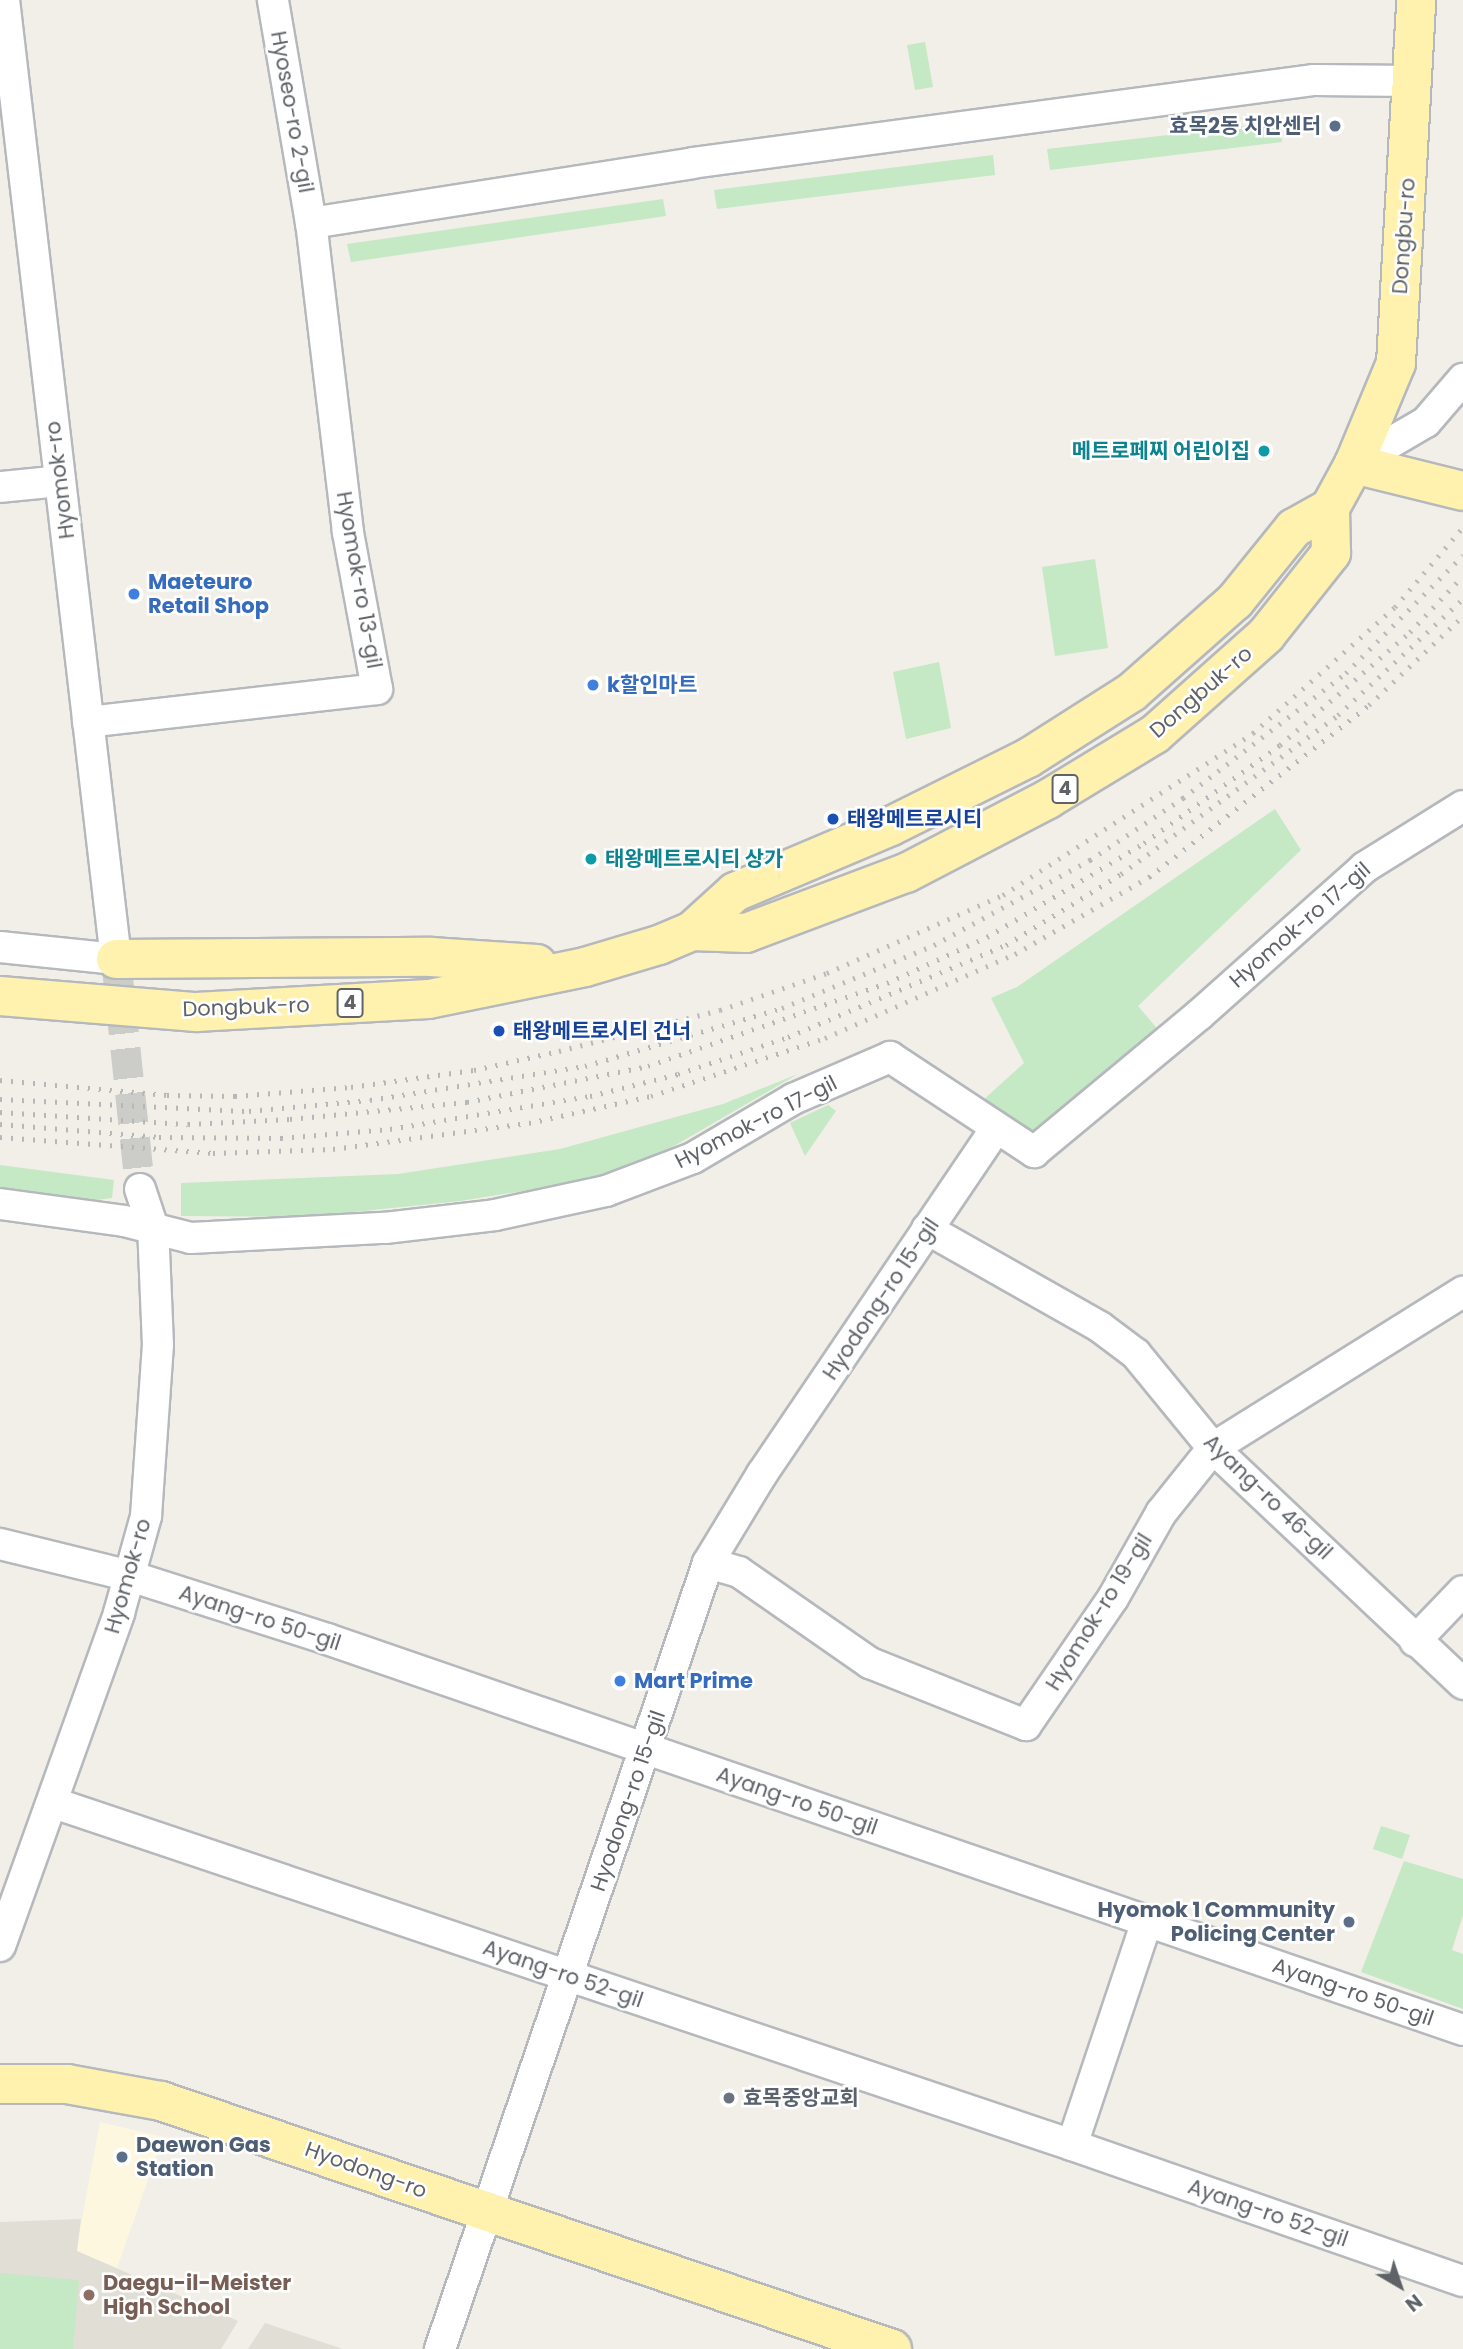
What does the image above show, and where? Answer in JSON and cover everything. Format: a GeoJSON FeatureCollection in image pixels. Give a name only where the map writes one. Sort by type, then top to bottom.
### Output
{"type":"FeatureCollection","features":[{"type":"Feature","properties":{"kind":"main road","name":"Dongbu-ro"},"geometry":{"type":"LineString","coordinates":[[1354,464],[1396,363],[1415,81],[1416,0]]}},
{"type":"Feature","properties":{"kind":"main road"},"geometry":{"type":"LineString","coordinates":[[1354,464],[1424,484],[1463,491]]}},
{"type":"Feature","properties":{"kind":"main road","name":"Dongbuk-ro"},"geometry":{"type":"LineString","coordinates":[[0,996],[196,1012],[429,999],[584,967],[692,931],[735,891],[891,826],[1028,758],[1132,692],[1235,601],[1294,528],[1330,508],[1354,464]]}},
{"type":"Feature","properties":{"kind":"main road"},"geometry":{"type":"LineString","coordinates":[[116,959],[431,957],[584,967]]}},
{"type":"Feature","properties":{"kind":"main road","name":"Hyodong-ro"},"geometry":{"type":"LineString","coordinates":[[0,2084],[67,2084],[161,2101],[891,2349]]}},
{"type":"Feature","properties":{"kind":"street","name":"Hyomok-ro"},"geometry":{"type":"LineString","coordinates":[[4,0],[116,959]]}},
{"type":"Feature","properties":{"kind":"street","name":"Hyoseo-ro 2-gil"},"geometry":{"type":"LineString","coordinates":[[273,0],[311,223]]}},
{"type":"Feature","properties":{"kind":"street"},"geometry":{"type":"LineString","coordinates":[[311,223],[692,163],[1314,80],[1415,81]]}},
{"type":"Feature","properties":{"kind":"street","name":"Hyomok-ro 13-gil"},"geometry":{"type":"LineString","coordinates":[[88,722],[377,689],[348,532],[311,223]]}},
{"type":"Feature","properties":{"kind":"street"},"geometry":{"type":"LineString","coordinates":[[1354,464],[1426,422],[1463,379]]}},
{"type":"Feature","properties":{"kind":"street"},"geometry":{"type":"LineString","coordinates":[[0,487],[60,481]]}},
{"type":"Feature","properties":{"kind":"street","name":"Hyomok-ro 17-gil"},"geometry":{"type":"LineString","coordinates":[[153,1228],[191,1238],[385,1228],[495,1214],[606,1191],[693,1158],[793,1099],[890,1057],[1034,1152],[1199,1015],[1365,867],[1463,806]]}},
{"type":"Feature","properties":{"kind":"street"},"geometry":{"type":"LineString","coordinates":[[0,947],[116,959]]}},
{"type":"Feature","properties":{"kind":"street","name":"Hyodong-ro 15-gil"},"geometry":{"type":"LineString","coordinates":[[486,2213],[708,1563],[761,1474],[996,1128]]}},
{"type":"Feature","properties":{"kind":"street","name":"Hyomok-ro"},"geometry":{"type":"LineString","coordinates":[[0,1946],[54,1803],[130,1576],[146,1516],[158,1345],[153,1228],[140,1189]]}},
{"type":"Feature","properties":{"kind":"street"},"geometry":{"type":"LineString","coordinates":[[0,1204],[153,1228]]}},
{"type":"Feature","properties":{"kind":"street","name":"Ayang-ro 46-gil"},"geometry":{"type":"LineString","coordinates":[[927,1229],[1100,1327],[1136,1354],[1213,1448],[1463,1685]]}},
{"type":"Feature","properties":{"kind":"street","name":"Hyomok-ro 19-gil"},"geometry":{"type":"LineString","coordinates":[[708,1563],[738,1572],[870,1663],[1026,1725],[1113,1598],[1161,1513],[1213,1448],[1463,1292]]}},
{"type":"Feature","properties":{"kind":"street","name":"Ayang-ro 50-gil"},"geometry":{"type":"LineString","coordinates":[[0,1544],[130,1576],[646,1749],[1463,2029]]}},
{"type":"Feature","properties":{"kind":"street"},"geometry":{"type":"LineString","coordinates":[[1415,1641],[1463,1591]]}},
{"type":"Feature","properties":{"kind":"street","name":"Ayang-ro 52-gil"},"geometry":{"type":"LineString","coordinates":[[54,1803],[1072,2145],[1463,2281]]}},
{"type":"Feature","properties":{"kind":"street"},"geometry":{"type":"LineString","coordinates":[[1072,2145],[1147,1922]]}},
{"type":"Feature","properties":{"kind":"street"},"geometry":{"type":"LineString","coordinates":[[440,2349],[486,2213]]}},
{"type":"Feature","properties":{"kind":"shaded area"},"geometry":{"type":"Polygon","coordinates":[[[100,2122],[163,2137],[117,2268],[76,2251],[100,2122]]]}},
{"type":"Feature","properties":{"kind":"shaded area","name":"Daegu-il-Meister High School"},"geometry":{"type":"Polygon","coordinates":[[[81,2219],[77,2251],[238,2321],[221,2349],[0,2349],[0,2222],[81,2219]]]}},
{"type":"Feature","properties":{"kind":"shaded area"},"geometry":{"type":"Polygon","coordinates":[[[265,2323],[343,2349],[248,2349],[265,2323]]]}},
{"type":"Feature","properties":{"kind":"green space"},"geometry":{"type":"Polygon","coordinates":[[[925,42],[933,87],[915,90],[907,45],[925,42]]]}},
{"type":"Feature","properties":{"kind":"green space"},"geometry":{"type":"Polygon","coordinates":[[[1280,122],[1282,142],[1050,170],[1047,149],[1280,122]]]}},
{"type":"Feature","properties":{"kind":"green space"},"geometry":{"type":"Polygon","coordinates":[[[993,155],[995,175],[717,209],[714,190],[993,155]]]}},
{"type":"Feature","properties":{"kind":"green space"},"geometry":{"type":"Polygon","coordinates":[[[663,199],[666,216],[351,262],[347,244],[663,199]]]}},
{"type":"Feature","properties":{"kind":"green space"},"geometry":{"type":"Polygon","coordinates":[[[1095,559],[1108,648],[1055,656],[1042,567],[1095,559]]]}},
{"type":"Feature","properties":{"kind":"green space"},"geometry":{"type":"Polygon","coordinates":[[[939,662],[951,728],[906,739],[893,672],[939,662]]]}},
{"type":"Feature","properties":{"kind":"green space"},"geometry":{"type":"Polygon","coordinates":[[[1275,809],[1301,850],[1138,1006],[1161,1033],[1038,1130],[1018,1131],[982,1101],[1024,1063],[991,998],[1017,987],[1275,809]]]}},
{"type":"Feature","properties":{"kind":"green space"},"geometry":{"type":"Polygon","coordinates":[[[798,1074],[624,1175],[460,1201],[305,1217],[181,1216],[181,1183],[398,1174],[560,1149],[723,1104],[798,1074]]]}},
{"type":"Feature","properties":{"kind":"green space"},"geometry":{"type":"Polygon","coordinates":[[[828,1105],[836,1111],[805,1156],[790,1123],[828,1105]]]}},
{"type":"Feature","properties":{"kind":"green space"},"geometry":{"type":"Polygon","coordinates":[[[0,1165],[114,1180],[112,1198],[89,1201],[0,1189],[0,1165]]]}},
{"type":"Feature","properties":{"kind":"green space"},"geometry":{"type":"Polygon","coordinates":[[[1381,1826],[1410,1835],[1402,1859],[1373,1849],[1381,1826]]]}},
{"type":"Feature","properties":{"kind":"green space"},"geometry":{"type":"Polygon","coordinates":[[[1404,1861],[1463,1879],[1463,1915],[1452,1950],[1463,1954],[1463,2009],[1361,1972],[1404,1861]]]}},
{"type":"Feature","properties":{"kind":"green space"},"geometry":{"type":"Polygon","coordinates":[[[0,2273],[79,2280],[73,2349],[0,2349],[0,2273]]]}},
{"type":"Feature","properties":{"kind":"tunnel"},"geometry":{"type":"LineString","coordinates":[[116,959],[140,1189]]}},
{"type":"Feature","properties":{"kind":"railway"},"geometry":{"type":"LineString","coordinates":[[0,1080],[167,1095],[235,1096],[351,1087],[474,1070],[559,1051],[720,1010],[827,973],[1003,895],[1253,733],[1395,607],[1463,527]]}},
{"type":"Feature","properties":{"kind":"railway"},"geometry":{"type":"LineString","coordinates":[[0,1099],[249,1111],[370,1100],[585,1066],[782,1008],[934,945],[1090,860],[1183,798],[1346,673],[1463,555]]}},
{"type":"Feature","properties":{"kind":"railway"},"geometry":{"type":"LineString","coordinates":[[0,1112],[188,1124],[290,1119],[467,1102],[648,1066],[887,983],[987,937],[1144,843],[1280,745],[1410,632],[1463,576]]}},
{"type":"Feature","properties":{"kind":"railway"},"geometry":{"type":"LineString","coordinates":[[0,1124],[159,1137],[281,1138],[390,1129],[590,1096],[678,1074],[788,1037],[1006,945],[1121,874],[1338,715],[1463,599]]}},
{"type":"Feature","properties":{"kind":"railway"},"geometry":{"type":"LineString","coordinates":[[0,1137],[213,1153],[333,1149],[529,1123],[651,1096],[825,1038],[1015,954],[1149,877],[1369,705],[1463,616]]}},
{"type":"Feature","properties":{"kind":"place","name":"효목2동 치안센터"},"geometry":{"type":"Point","coordinates":[1335,126]}},
{"type":"Feature","properties":{"kind":"place","name":"메트로페찌 어린이집"},"geometry":{"type":"Point","coordinates":[1264,451]}},
{"type":"Feature","properties":{"kind":"place","name":"Maeteuro Retail Shop"},"geometry":{"type":"Point","coordinates":[134,594]}},
{"type":"Feature","properties":{"kind":"place","name":"k할인마트"},"geometry":{"type":"Point","coordinates":[593,685]}},
{"type":"Feature","properties":{"kind":"place","name":"태왕메트로시티"},"geometry":{"type":"Point","coordinates":[833,819]}},
{"type":"Feature","properties":{"kind":"place","name":"태왕메트로시티 상가"},"geometry":{"type":"Point","coordinates":[591,859]}},
{"type":"Feature","properties":{"kind":"place","name":"태왕메트로시티 건너"},"geometry":{"type":"Point","coordinates":[499,1031]}},
{"type":"Feature","properties":{"kind":"place","name":"Mart Prime"},"geometry":{"type":"Point","coordinates":[620,1681]}},
{"type":"Feature","properties":{"kind":"place","name":"Hyomok 1 Community Policing Center"},"geometry":{"type":"Point","coordinates":[1349,1922]}},
{"type":"Feature","properties":{"kind":"place","name":"효목중앙교회"},"geometry":{"type":"Point","coordinates":[729,2098]}},
{"type":"Feature","properties":{"kind":"place","name":"Daewon Gas Station"},"geometry":{"type":"Point","coordinates":[122,2157]}},
{"type":"Feature","properties":{"kind":"place","name":"Daegu-il-Meister High School"},"geometry":{"type":"Point","coordinates":[89,2295]}}]}
